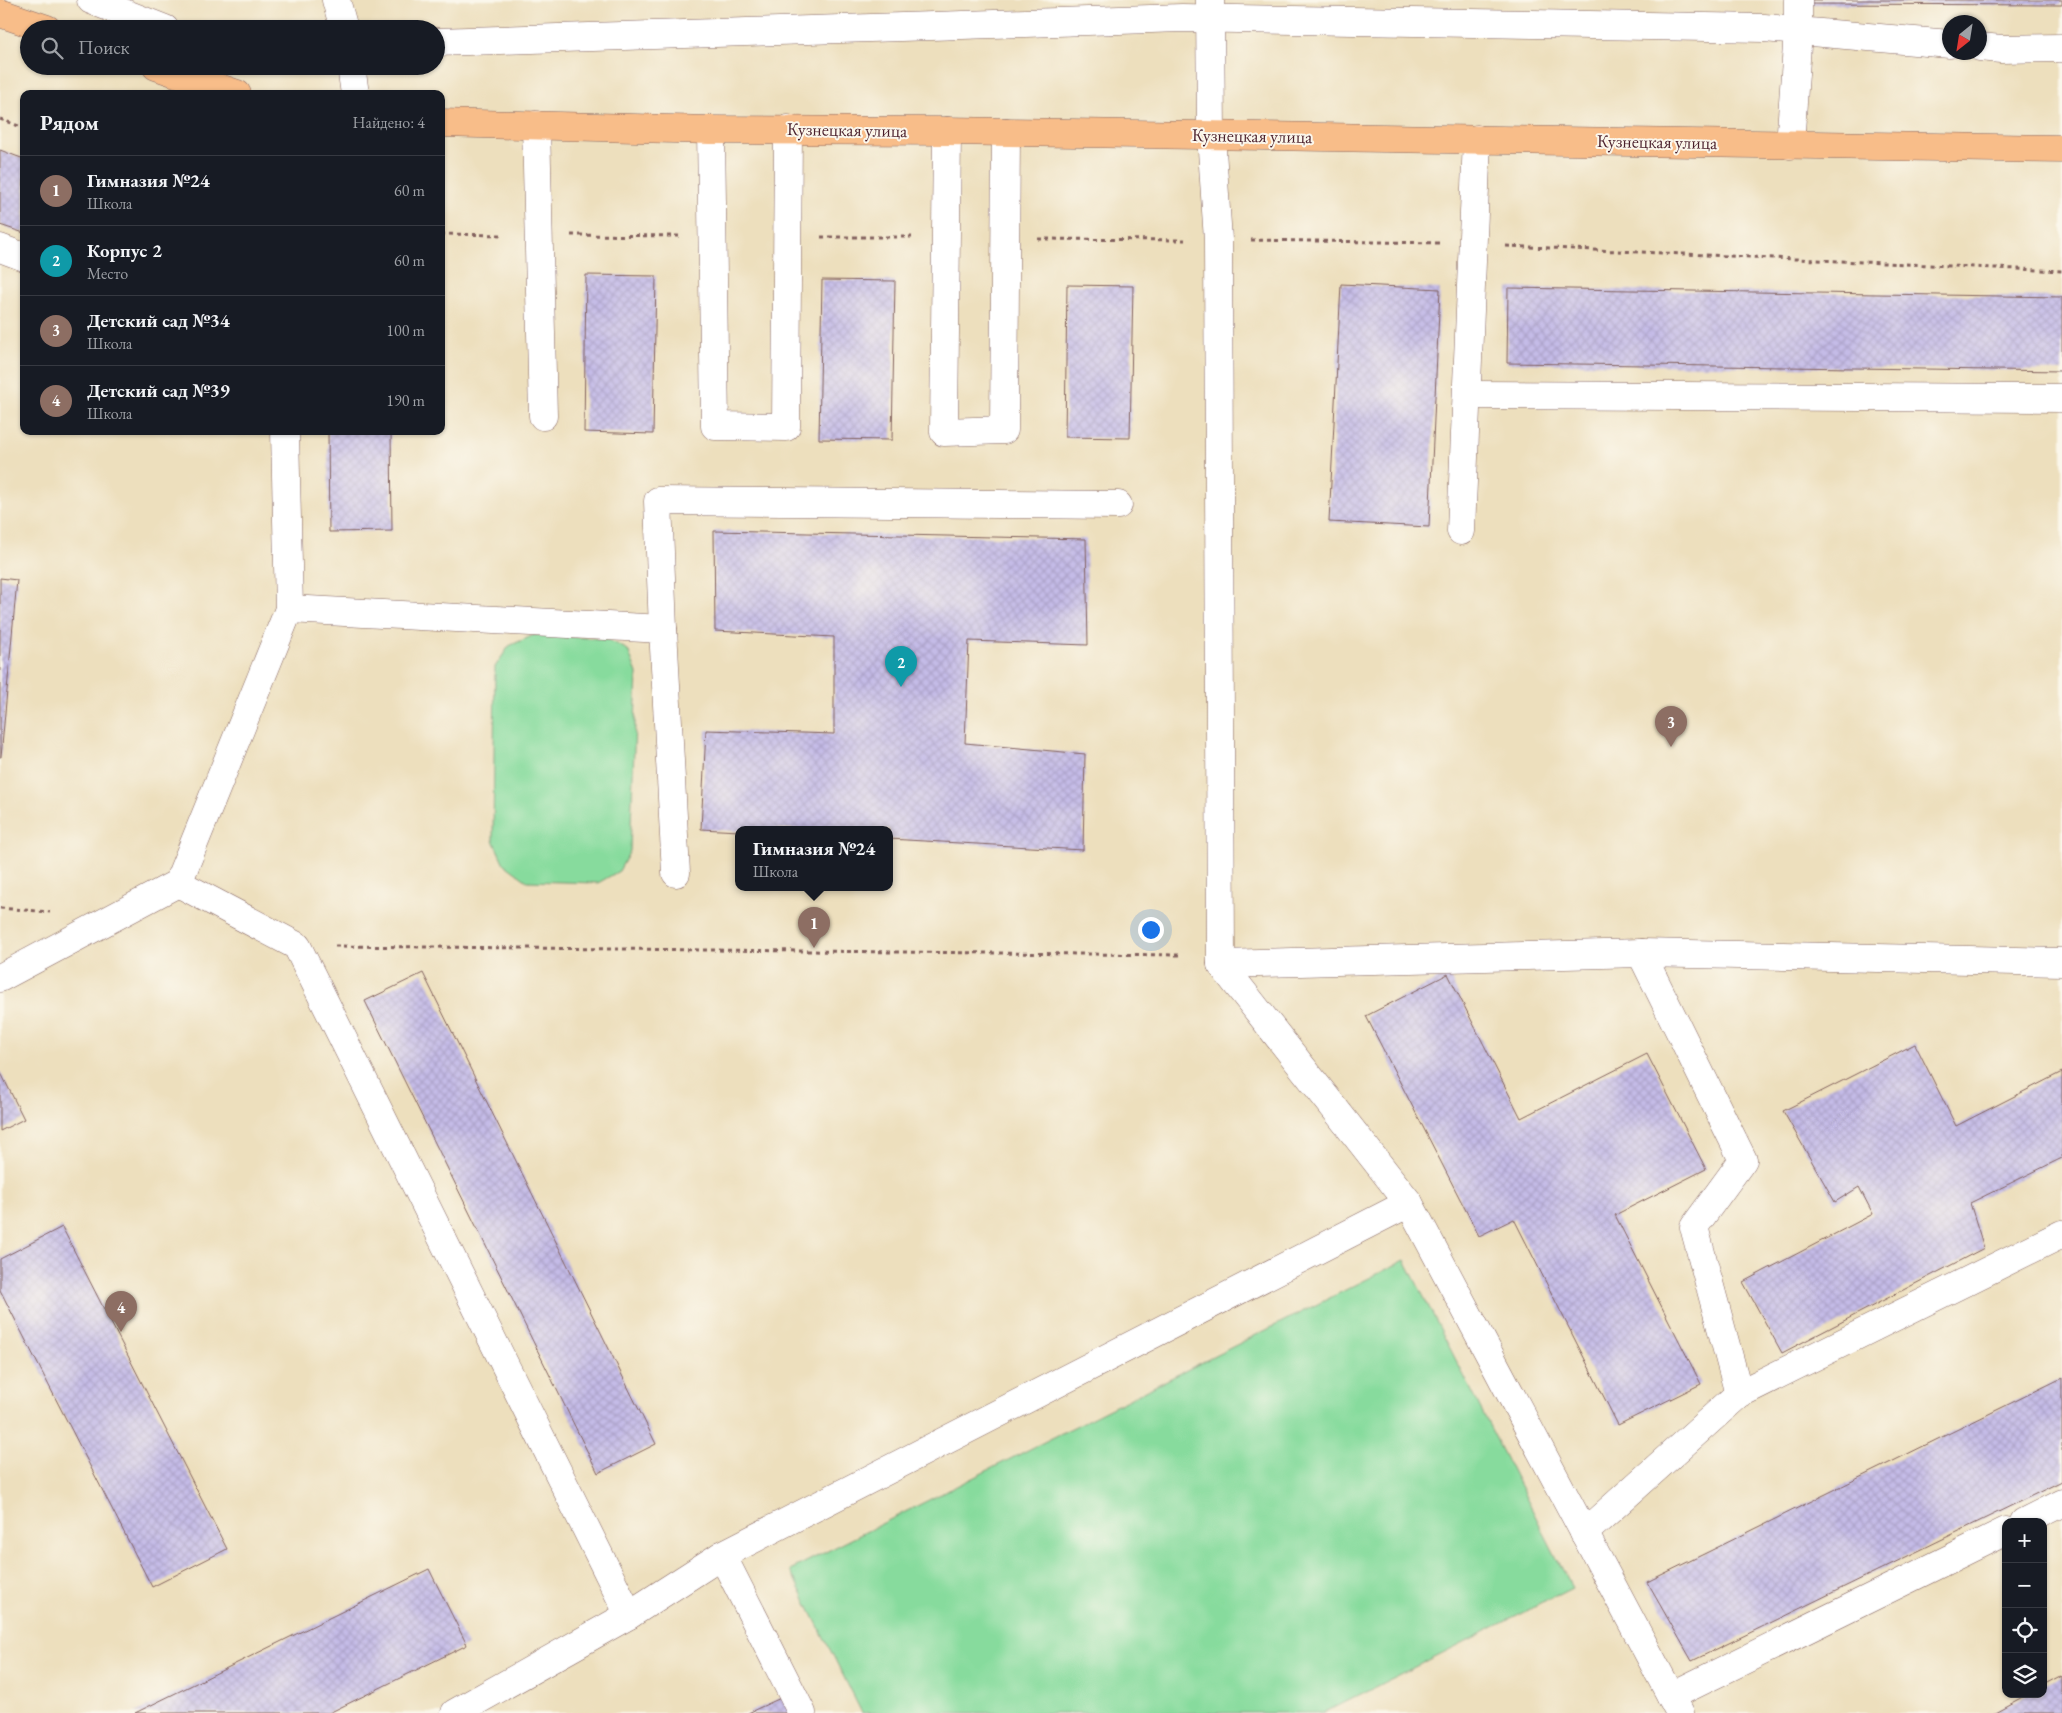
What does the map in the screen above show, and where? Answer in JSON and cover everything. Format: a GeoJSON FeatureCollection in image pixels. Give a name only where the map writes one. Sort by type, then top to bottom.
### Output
{"type":"FeatureCollection","features":[{"type":"Feature","properties":{"kind":"main road"},"geometry":{"type":"LineString","coordinates":[[0,12],[22,20]]}},
{"type":"Feature","properties":{"kind":"main road"},"geometry":{"type":"LineString","coordinates":[[182,75],[225,90]]}},
{"type":"Feature","properties":{"kind":"main road","name":"Кузнецкая улица"},"geometry":{"type":"LineString","coordinates":[[445,123],[711,130],[947,131],[2062,149]]}},
{"type":"Feature","properties":{"kind":"lane"},"geometry":{"type":"LineString","coordinates":[[91,0],[142,20]]}},
{"type":"Feature","properties":{"kind":"lane"},"geometry":{"type":"LineString","coordinates":[[336,0],[342,20]]}},
{"type":"Feature","properties":{"kind":"lane"},"geometry":{"type":"LineString","coordinates":[[1790,144],[1798,31],[1798,0]]}},
{"type":"Feature","properties":{"kind":"lane"},"geometry":{"type":"LineString","coordinates":[[1210,10],[1211,135],[1218,250],[1221,964],[1409,1203],[1676,1704],[2002,1533]]}},
{"type":"Feature","properties":{"kind":"lane"},"geometry":{"type":"LineString","coordinates":[[445,42],[1182,18],[1210,10],[1764,28],[1942,43]]}},
{"type":"Feature","properties":{"kind":"lane"},"geometry":{"type":"LineString","coordinates":[[1987,48],[2062,48]]}},
{"type":"Feature","properties":{"kind":"lane"},"geometry":{"type":"LineString","coordinates":[[352,75],[354,90]]}},
{"type":"Feature","properties":{"kind":"lane"},"geometry":{"type":"LineString","coordinates":[[536,125],[543,416]]}},
{"type":"Feature","properties":{"kind":"lane"},"geometry":{"type":"LineString","coordinates":[[711,130],[715,426],[786,427],[788,129]]}},
{"type":"Feature","properties":{"kind":"lane"},"geometry":{"type":"LineString","coordinates":[[947,131],[944,432],[1004,430],[1006,132]]}},
{"type":"Feature","properties":{"kind":"lane"},"geometry":{"type":"LineString","coordinates":[[1461,531],[1477,140]]}},
{"type":"Feature","properties":{"kind":"lane"},"geometry":{"type":"LineString","coordinates":[[0,248],[20,256]]}},
{"type":"Feature","properties":{"kind":"lane"},"geometry":{"type":"LineString","coordinates":[[1467,394],[2062,398]]}},
{"type":"Feature","properties":{"kind":"lane"},"geometry":{"type":"LineString","coordinates":[[0,978],[178,883],[289,609],[285,435]]}},
{"type":"Feature","properties":{"kind":"lane"},"geometry":{"type":"LineString","coordinates":[[676,873],[658,501],[1118,506]]}},
{"type":"Feature","properties":{"kind":"lane"},"geometry":{"type":"LineString","coordinates":[[289,609],[663,629]]}},
{"type":"Feature","properties":{"kind":"lane"},"geometry":{"type":"LineString","coordinates":[[178,883],[297,946],[629,1614]]}},
{"type":"Feature","properties":{"kind":"lane"},"geometry":{"type":"LineString","coordinates":[[1221,964],[1641,953],[2062,962]]}},
{"type":"Feature","properties":{"kind":"lane"},"geometry":{"type":"LineString","coordinates":[[1641,953],[1744,1160],[1694,1226],[1739,1394]]}},
{"type":"Feature","properties":{"kind":"lane"},"geometry":{"type":"LineString","coordinates":[[455,1713],[629,1614],[722,1554],[1409,1203]]}},
{"type":"Feature","properties":{"kind":"lane"},"geometry":{"type":"LineString","coordinates":[[1584,1533],[1739,1394],[2062,1234]]}},
{"type":"Feature","properties":{"kind":"lane"},"geometry":{"type":"LineString","coordinates":[[2032,1518],[2062,1503]]}},
{"type":"Feature","properties":{"kind":"lane"},"geometry":{"type":"LineString","coordinates":[[722,1554],[802,1713]]}},
{"type":"Feature","properties":{"kind":"path"},"geometry":{"type":"LineString","coordinates":[[0,119],[20,126]]}},
{"type":"Feature","properties":{"kind":"path"},"geometry":{"type":"LineString","coordinates":[[297,946],[1180,955]]}},
{"type":"Feature","properties":{"kind":"green space"},"geometry":{"type":"Polygon","coordinates":[[[534,635],[607,639],[628,650],[637,673],[630,851],[619,871],[598,883],[527,881],[504,864],[493,840],[495,667],[509,646],[534,635]]]}},
{"type":"Feature","properties":{"kind":"green space"},"geometry":{"type":"Polygon","coordinates":[[[1405,1260],[1572,1588],[1323,1713],[862,1713],[790,1570],[1405,1260]]]}},
{"type":"Feature","properties":{"kind":"building"},"geometry":{"type":"Polygon","coordinates":[[[1809,0],[2062,0],[2062,5],[1809,4],[1809,0]]]}},
{"type":"Feature","properties":{"kind":"building"},"geometry":{"type":"Polygon","coordinates":[[[0,150],[20,158],[20,232],[0,225],[0,150]]]}},
{"type":"Feature","properties":{"kind":"building"},"geometry":{"type":"Polygon","coordinates":[[[586,275],[656,276],[653,434],[584,432],[586,275]]]}},
{"type":"Feature","properties":{"kind":"building"},"geometry":{"type":"Polygon","coordinates":[[[822,280],[895,281],[892,440],[819,439],[822,280]]]}},
{"type":"Feature","properties":{"kind":"building"},"geometry":{"type":"Polygon","coordinates":[[[1341,284],[1440,289],[1429,527],[1329,522],[1341,284]]]}},
{"type":"Feature","properties":{"kind":"building"},"geometry":{"type":"Polygon","coordinates":[[[1067,285],[1133,286],[1130,438],[1065,437],[1067,285]]]}},
{"type":"Feature","properties":{"kind":"building"},"geometry":{"type":"Polygon","coordinates":[[[1508,288],[2062,297],[2062,371],[1507,363],[1508,288]]]}},
{"type":"Feature","properties":{"kind":"building"},"geometry":{"type":"Polygon","coordinates":[[[328,435],[391,435],[392,531],[329,532],[328,435]]]}},
{"type":"Feature","properties":{"kind":"building"},"geometry":{"type":"Polygon","coordinates":[[[714,531],[1086,539],[1088,645],[969,641],[965,743],[1085,754],[1083,850],[893,839],[893,826],[735,826],[735,831],[701,829],[706,730],[834,734],[834,637],[715,631],[714,531]]]}},
{"type":"Feature","properties":{"kind":"building"},"geometry":{"type":"Polygon","coordinates":[[[0,578],[17,580],[1,757],[0,757],[0,578]]]}},
{"type":"Feature","properties":{"kind":"building"},"geometry":{"type":"Polygon","coordinates":[[[423,973],[656,1444],[598,1473],[365,1001],[423,973]]]}},
{"type":"Feature","properties":{"kind":"building"},"geometry":{"type":"Polygon","coordinates":[[[1448,974],[1521,1118],[1647,1054],[1706,1169],[1615,1215],[1701,1384],[1618,1425],[1514,1219],[1479,1236],[1366,1016],[1448,974]]]}},
{"type":"Feature","properties":{"kind":"building"},"geometry":{"type":"Polygon","coordinates":[[[1915,1044],[1956,1126],[2062,1072],[2062,1158],[1970,1203],[1984,1248],[1782,1353],[1743,1282],[1873,1214],[1859,1187],[1835,1202],[1783,1111],[1915,1044]]]}},
{"type":"Feature","properties":{"kind":"building"},"geometry":{"type":"Polygon","coordinates":[[[0,1071],[24,1119],[0,1131],[0,1071]]]}},
{"type":"Feature","properties":{"kind":"building"},"geometry":{"type":"Polygon","coordinates":[[[62,1227],[227,1549],[152,1587],[0,1290],[0,1259],[62,1227]]]}},
{"type":"Feature","properties":{"kind":"building"},"geometry":{"type":"Polygon","coordinates":[[[2062,1378],[2062,1481],[1692,1661],[1647,1582],[2062,1378]]]}},
{"type":"Feature","properties":{"kind":"building"},"geometry":{"type":"Polygon","coordinates":[[[429,1569],[467,1645],[329,1713],[135,1713],[429,1569]]]}},
{"type":"Feature","properties":{"kind":"building"},"geometry":{"type":"Polygon","coordinates":[[[2062,1676],[2062,1713],[1993,1713],[2021,1698],[2047,1698],[2047,1684],[2062,1676]]]}},
{"type":"Feature","properties":{"kind":"building"},"geometry":{"type":"Polygon","coordinates":[[[785,1696],[793,1713],[748,1713],[785,1696]]]}},
{"type":"Feature","properties":{"kind":"place","name":"Корпус 2"},"geometry":{"type":"Point","coordinates":[901,687]}},
{"type":"Feature","properties":{"kind":"place","name":"Детский сад №34"},"geometry":{"type":"Point","coordinates":[1671,747]}},
{"type":"Feature","properties":{"kind":"place","name":"Гимназия №24"},"geometry":{"type":"Point","coordinates":[814,948]}},
{"type":"Feature","properties":{"kind":"place","name":"Детский сад №39"},"geometry":{"type":"Point","coordinates":[121,1332]}}]}
